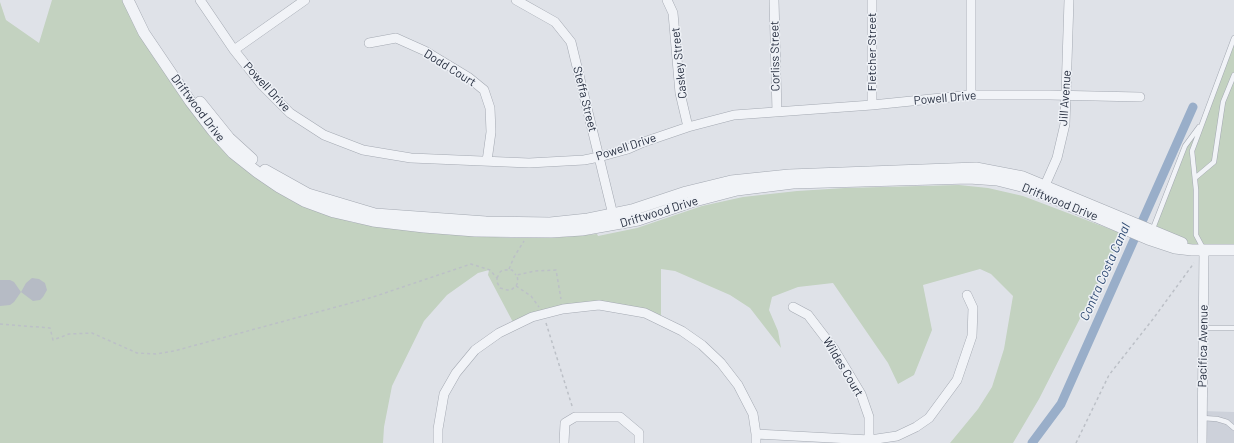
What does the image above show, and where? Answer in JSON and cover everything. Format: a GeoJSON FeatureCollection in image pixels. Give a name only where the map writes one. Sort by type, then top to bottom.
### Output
{"type":"FeatureCollection","features":[{"type":"Feature","properties":{"kind":"street","name":"Driftwood Drive"},"geometry":{"type":"LineString","coordinates":[[128,0],[144,33],[190,100],[213,131],[233,153],[257,172],[304,201],[334,212],[373,221],[424,228],[475,231],[531,232],[582,230],[638,220],[691,202],[738,190],[793,183],[969,178],[997,180],[1043,190]]}},
{"type":"Feature","properties":{"kind":"street","name":"Driftwood Drive"},"geometry":{"type":"LineString","coordinates":[[135,0],[148,28],[199,102],[229,138],[260,166],[308,194],[375,214],[454,220],[550,223],[588,219],[632,210],[686,192],[731,181],[788,175],[976,168],[1023,177],[1043,190],[1150,235],[1204,250],[1234,250]]}},
{"type":"Feature","properties":{"kind":"street","name":"Powell Drive"},"geometry":{"type":"LineString","coordinates":[[200,0],[234,50],[261,84],[290,113],[324,135],[362,150],[411,158],[529,163],[584,160],[628,149],[688,127],[734,115],[872,105],[971,95],[1140,97]]}},
{"type":"Feature","properties":{"kind":"street"},"geometry":{"type":"LineString","coordinates":[[234,50],[305,0]]}},
{"type":"Feature","properties":{"kind":"street","name":"Steffa Street"},"geometry":{"type":"LineString","coordinates":[[516,0],[555,22],[572,42],[616,225]]}},
{"type":"Feature","properties":{"kind":"street","name":"Caskey Street"},"geometry":{"type":"LineString","coordinates":[[667,0],[673,13],[680,93],[688,127]]}},
{"type":"Feature","properties":{"kind":"street","name":"Corliss Street"},"geometry":{"type":"LineString","coordinates":[[774,0],[777,112]]}},
{"type":"Feature","properties":{"kind":"street","name":"Fletcher Street"},"geometry":{"type":"LineString","coordinates":[[872,0],[872,105]]}},
{"type":"Feature","properties":{"kind":"street"},"geometry":{"type":"LineString","coordinates":[[971,0],[971,95]]}},
{"type":"Feature","properties":{"kind":"street","name":"Jill Avenue"},"geometry":{"type":"LineString","coordinates":[[1043,190],[1057,158],[1065,124],[1069,0]]}},
{"type":"Feature","properties":{"kind":"street","name":"Dodd Court"},"geometry":{"type":"LineString","coordinates":[[369,43],[396,38],[425,51],[468,77],[484,90],[490,108],[491,132],[487,161]]}},
{"type":"Feature","properties":{"kind":"street","name":"Pacifica Avenue"},"geometry":{"type":"LineString","coordinates":[[1202,443],[1204,250]]}},
{"type":"Feature","properties":{"kind":"street"},"geometry":{"type":"LineString","coordinates":[[438,443],[438,429],[444,394],[456,373],[475,350],[499,333],[532,316],[562,309],[599,305],[645,313],[682,331],[702,345],[716,358],[738,385],[753,414],[756,438],[870,442],[896,436],[929,418],[957,380],[972,336],[974,308],[967,295]]}},
{"type":"Feature","properties":{"kind":"street","name":"Wildes Court"},"geometry":{"type":"LineString","coordinates":[[793,307],[808,315],[834,349],[861,394],[868,417],[870,442]]}},
{"type":"Feature","properties":{"kind":"street"},"geometry":{"type":"LineString","coordinates":[[564,443],[565,423],[575,417],[620,416],[639,433],[639,443]]}},
{"type":"Feature","properties":{"kind":"lane"},"geometry":{"type":"LineString","coordinates":[[1204,250],[1196,235],[1196,190],[1192,152],[1234,38]]}},
{"type":"Feature","properties":{"kind":"lane"},"geometry":{"type":"LineString","coordinates":[[1195,178],[1214,162],[1223,102],[1234,75]]}},
{"type":"Feature","properties":{"kind":"lane"},"geometry":{"type":"LineString","coordinates":[[1150,235],[1185,146],[1203,122]]}},
{"type":"Feature","properties":{"kind":"lane"},"geometry":{"type":"LineString","coordinates":[[1203,328],[1234,328]]}},
{"type":"Feature","properties":{"kind":"lane"},"geometry":{"type":"LineString","coordinates":[[1202,418],[1217,419],[1227,422],[1234,428]]}},
{"type":"Feature","properties":{"kind":"path"},"geometry":{"type":"LineString","coordinates":[[509,269],[514,257],[531,232]]}},
{"type":"Feature","properties":{"kind":"path"},"geometry":{"type":"LineString","coordinates":[[1076,443],[1109,375],[1195,262]]}},
{"type":"Feature","properties":{"kind":"path"},"geometry":{"type":"LineString","coordinates":[[0,324],[50,328],[53,340],[69,334],[92,333],[137,353],[156,354],[174,351],[373,297],[471,264],[490,270],[497,278],[498,285],[504,290],[511,290],[518,282],[515,272],[509,269],[500,272],[497,278]]}},
{"type":"Feature","properties":{"kind":"path"},"geometry":{"type":"LineString","coordinates":[[517,275],[556,270],[562,309]]}},
{"type":"Feature","properties":{"kind":"path"},"geometry":{"type":"LineString","coordinates":[[516,286],[531,296],[543,313],[575,417]]}},
{"type":"Feature","properties":{"kind":"shaded area"},"geometry":{"type":"Polygon","coordinates":[[[1202,411],[1234,412],[1234,443],[1202,443],[1202,411]]]}},
{"type":"Feature","properties":{"kind":"green space"},"geometry":{"type":"Polygon","coordinates":[[[52,0],[123,0],[210,134],[317,210],[351,222],[379,227],[442,234],[512,238],[551,238],[597,234],[598,236],[637,228],[702,206],[743,197],[797,191],[845,188],[959,185],[988,188],[1023,196],[1123,234],[1039,399],[1013,443],[950,443],[978,409],[992,387],[1004,349],[1013,296],[991,274],[980,269],[923,285],[932,330],[914,375],[898,384],[888,363],[833,283],[798,287],[772,297],[769,310],[778,331],[781,348],[750,308],[730,295],[675,271],[661,269],[661,320],[599,305],[563,309],[515,326],[488,275],[489,270],[478,273],[447,295],[424,321],[392,386],[384,427],[383,443],[0,443],[0,2],[6,20],[39,43],[52,0]]]}},
{"type":"Feature","properties":{"kind":"green space"},"geometry":{"type":"Polygon","coordinates":[[[1234,38],[1234,250],[1204,250],[1152,231],[1185,146],[1203,122],[1234,38]]]}},
{"type":"Feature","properties":{"kind":"building"},"geometry":{"type":"Polygon","coordinates":[[[32,278],[39,279],[45,283],[47,290],[40,300],[33,301],[21,292],[26,283],[32,278]]]}},
{"type":"Feature","properties":{"kind":"building"},"geometry":{"type":"Polygon","coordinates":[[[0,280],[10,280],[14,282],[21,292],[10,305],[0,306],[0,280]]]}},
{"type":"Feature","properties":{"kind":"waterway","name":"Contra Costa Canal"},"geometry":{"type":"LineString","coordinates":[[1032,443],[1061,404],[1193,107]]}}]}
